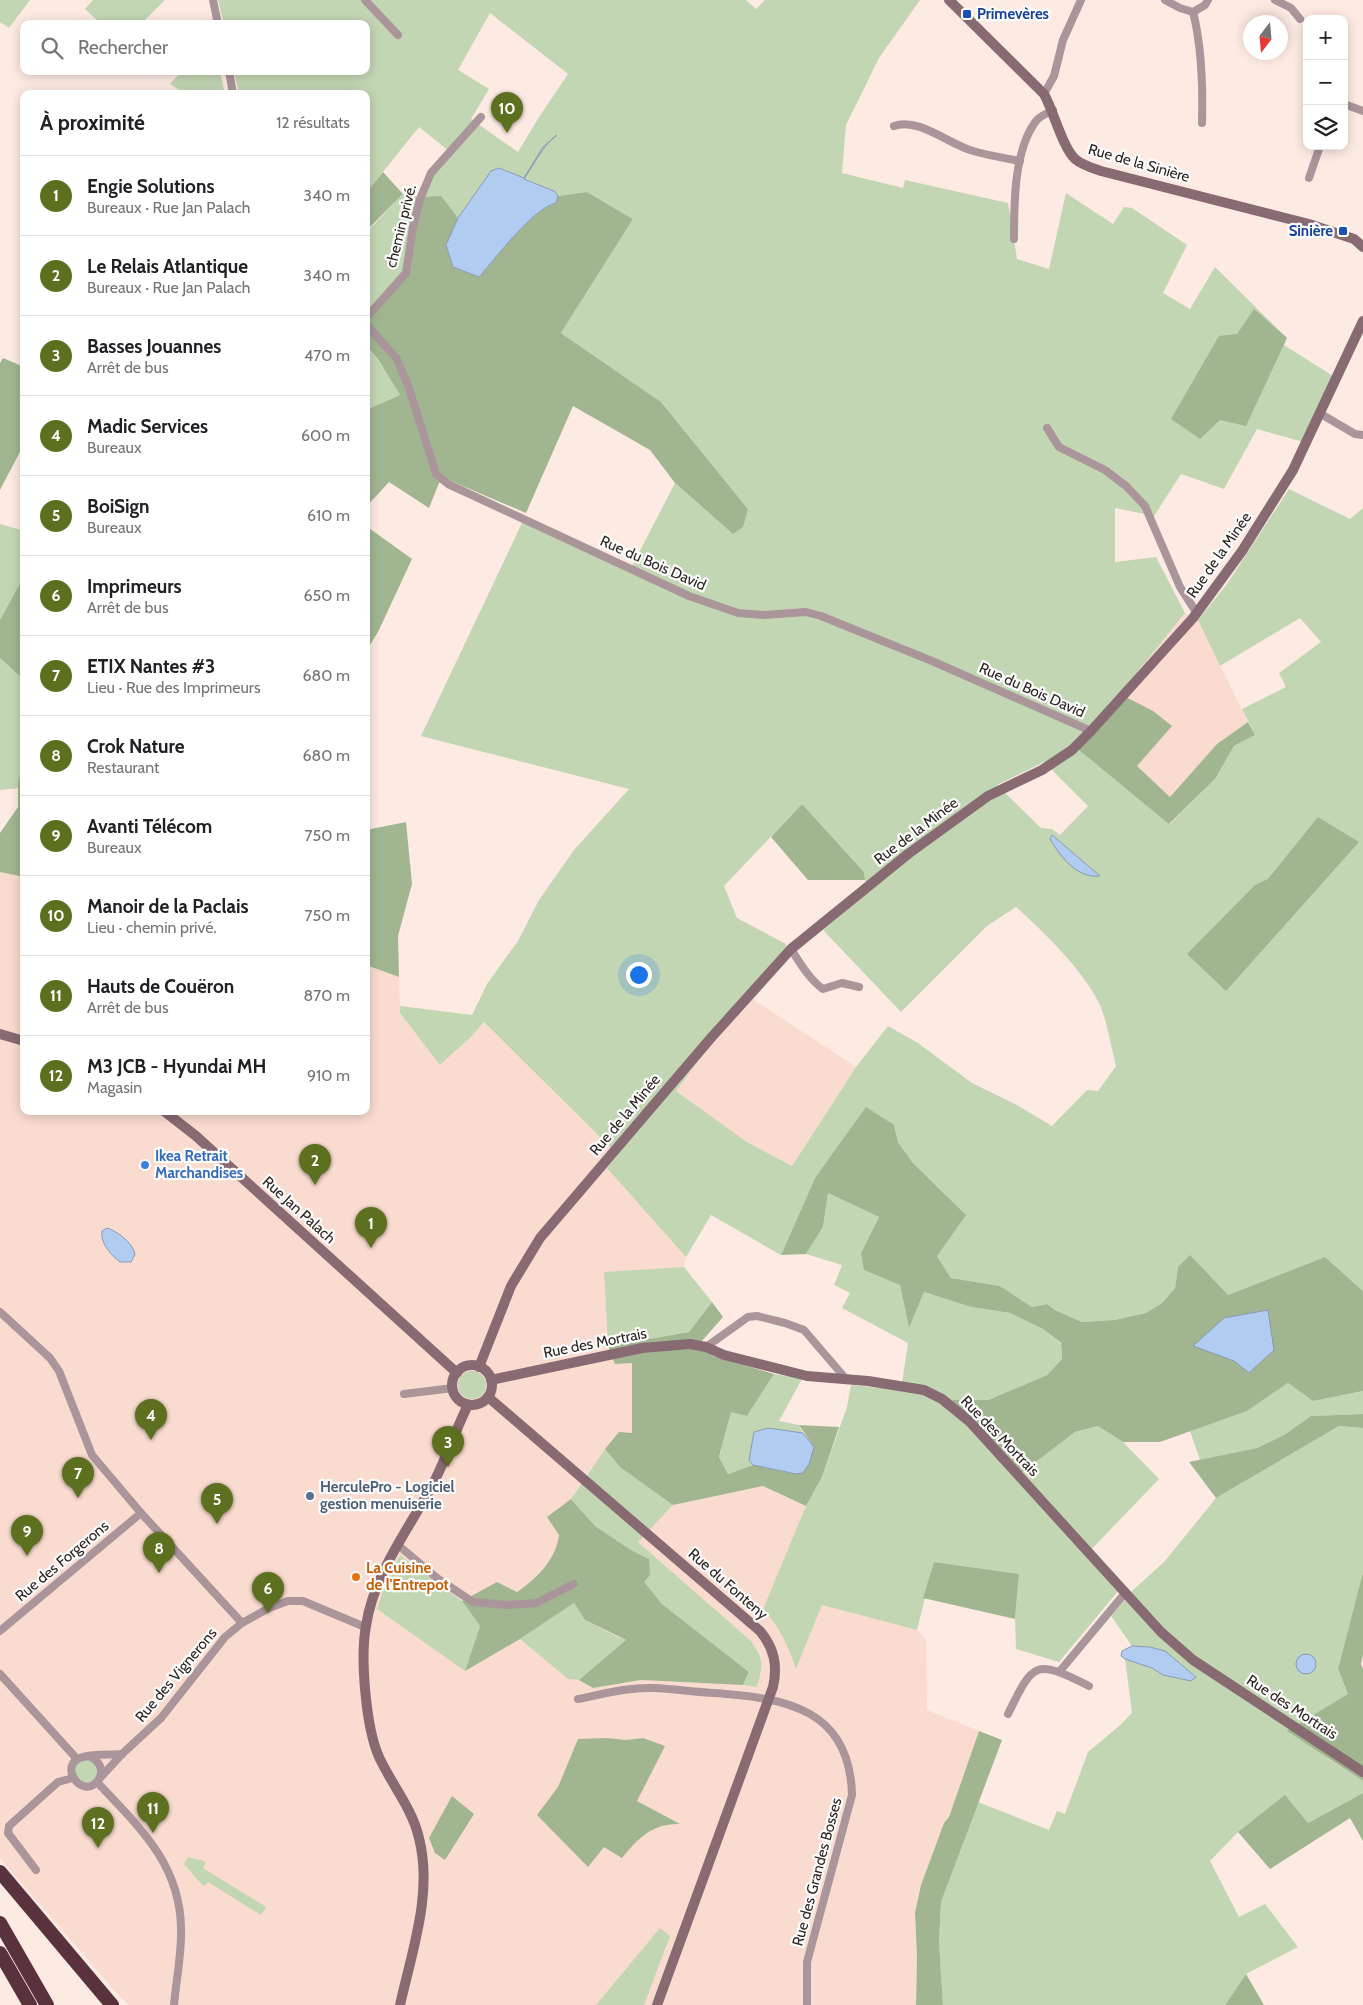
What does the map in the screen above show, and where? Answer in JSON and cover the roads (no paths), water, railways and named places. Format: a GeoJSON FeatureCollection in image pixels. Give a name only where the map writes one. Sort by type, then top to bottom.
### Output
{"type":"FeatureCollection","features":[{"type":"Feature","properties":{"kind":"highway"},"geometry":{"type":"LineString","coordinates":[[0,1872],[112,2005]]}},
{"type":"Feature","properties":{"kind":"highway"},"geometry":{"type":"LineString","coordinates":[[0,1923],[47,2005]]}},
{"type":"Feature","properties":{"kind":"highway"},"geometry":{"type":"LineString","coordinates":[[0,1952],[30,2005]]}},
{"type":"Feature","properties":{"kind":"highway"},"geometry":{"type":"LineString","coordinates":[[95,1985],[104,2005]]}},
{"type":"Feature","properties":{"kind":"street"},"geometry":{"type":"LineString","coordinates":[[213,0],[217,20]]}},
{"type":"Feature","properties":{"kind":"street"},"geometry":{"type":"LineString","coordinates":[[364,0],[398,36]]}},
{"type":"Feature","properties":{"kind":"street","name":"Rue de la Sinière"},"geometry":{"type":"LineString","coordinates":[[949,0],[1044,94],[1072,154],[1088,166],[1310,224],[1354,239],[1363,247]]}},
{"type":"Feature","properties":{"kind":"street"},"geometry":{"type":"LineString","coordinates":[[1044,94],[1054,76],[1063,40],[1081,0]]}},
{"type":"Feature","properties":{"kind":"street"},"geometry":{"type":"LineString","coordinates":[[1165,0],[1193,12],[1205,5],[1208,0]]}},
{"type":"Feature","properties":{"kind":"street"},"geometry":{"type":"LineString","coordinates":[[1274,0],[1291,8],[1300,19]]}},
{"type":"Feature","properties":{"kind":"street"},"geometry":{"type":"LineString","coordinates":[[1193,12],[1197,28],[1203,87],[1202,123]]}},
{"type":"Feature","properties":{"kind":"street"},"geometry":{"type":"LineString","coordinates":[[230,75],[232,90]]}},
{"type":"Feature","properties":{"kind":"street"},"geometry":{"type":"LineString","coordinates":[[1347,105],[1363,111]]}},
{"type":"Feature","properties":{"kind":"street"},"geometry":{"type":"LineString","coordinates":[[1014,239],[1014,204],[1020,161],[1024,147],[1037,119],[1053,110]]}},
{"type":"Feature","properties":{"kind":"street","name":"chemin privé."},"geometry":{"type":"LineString","coordinates":[[370,313],[406,273],[420,199],[431,173],[481,117]]}},
{"type":"Feature","properties":{"kind":"street"},"geometry":{"type":"LineString","coordinates":[[894,126],[901,123],[927,129],[970,150],[1020,161]]}},
{"type":"Feature","properties":{"kind":"street"},"geometry":{"type":"LineString","coordinates":[[1309,178],[1319,150]]}},
{"type":"Feature","properties":{"kind":"street","name":"Rue de la Minée"},"geometry":{"type":"LineString","coordinates":[[479,1367],[510,1286],[540,1238],[704,1046],[791,948],[929,838],[988,796],[1042,770],[1072,750],[1196,612],[1242,551],[1293,470],[1321,414],[1363,321]]}},
{"type":"Feature","properties":{"kind":"street","name":"Rue du Bois David"},"geometry":{"type":"LineString","coordinates":[[370,329],[397,359],[409,388],[436,474],[448,484],[689,596],[738,612],[764,615],[806,612],[821,616],[932,661],[1091,731]]}},
{"type":"Feature","properties":{"kind":"street"},"geometry":{"type":"LineString","coordinates":[[1321,414],[1355,434],[1363,435]]}},
{"type":"Feature","properties":{"kind":"street"},"geometry":{"type":"LineString","coordinates":[[1047,428],[1059,446],[1105,470],[1126,486],[1145,506],[1180,587],[1196,612]]}},
{"type":"Feature","properties":{"kind":"street"},"geometry":{"type":"LineString","coordinates":[[791,948],[800,963],[823,989],[842,983],[860,987]]}},
{"type":"Feature","properties":{"kind":"street"},"geometry":{"type":"LineString","coordinates":[[0,1034],[20,1040]]}},
{"type":"Feature","properties":{"kind":"street","name":"Rue Jan Palach"},"geometry":{"type":"LineString","coordinates":[[169,1115],[196,1136],[457,1373]]}},
{"type":"Feature","properties":{"kind":"street"},"geometry":{"type":"LineString","coordinates":[[0,1312],[50,1358],[60,1371],[92,1455],[141,1513],[242,1623]]}},
{"type":"Feature","properties":{"kind":"street"},"geometry":{"type":"LineString","coordinates":[[706,1347],[748,1317],[757,1316],[804,1330],[846,1379]]}},
{"type":"Feature","properties":{"kind":"street","name":"Rue des Mortrais"},"geometry":{"type":"LineString","coordinates":[[491,1380],[642,1348],[680,1343],[706,1347],[724,1355],[807,1376],[868,1381],[924,1390],[942,1399],[982,1434],[1160,1632],[1193,1660],[1363,1772]]}},
{"type":"Feature","properties":{"kind":"street"},"geometry":{"type":"LineString","coordinates":[[468,1366],[479,1367],[488,1374],[492,1389],[488,1397],[479,1404],[468,1404],[460,1400],[453,1388],[457,1373],[468,1366]]}},
{"type":"Feature","properties":{"kind":"street"},"geometry":{"type":"LineString","coordinates":[[404,1394],[453,1388]]}},
{"type":"Feature","properties":{"kind":"street","name":"Rue du Fonteny"},"geometry":{"type":"LineString","coordinates":[[488,1397],[760,1631],[773,1652],[776,1667],[770,1699],[657,2005]]}},
{"type":"Feature","properties":{"kind":"street"},"geometry":{"type":"LineString","coordinates":[[400,2005],[424,1894],[425,1870],[419,1837],[407,1805],[382,1763],[371,1732],[365,1684],[365,1627],[383,1571],[434,1481],[468,1404]]}},
{"type":"Feature","properties":{"kind":"street","name":"Rue des Forgerons"},"geometry":{"type":"LineString","coordinates":[[0,1631],[141,1513]]}},
{"type":"Feature","properties":{"kind":"street"},"geometry":{"type":"LineString","coordinates":[[398,1545],[437,1578],[473,1602],[507,1605],[536,1604],[574,1584]]}},
{"type":"Feature","properties":{"kind":"street"},"geometry":{"type":"LineString","coordinates":[[1060,1671],[1125,1592]]}},
{"type":"Feature","properties":{"kind":"street","name":"Rue des Vignerons"},"geometry":{"type":"LineString","coordinates":[[99,1780],[122,1754],[161,1718],[225,1637],[242,1623],[288,1601],[303,1601],[365,1627]]}},
{"type":"Feature","properties":{"kind":"street"},"geometry":{"type":"LineString","coordinates":[[1008,1714],[1024,1682],[1035,1670],[1049,1668],[1060,1671],[1089,1686]]}},
{"type":"Feature","properties":{"kind":"street"},"geometry":{"type":"LineString","coordinates":[[0,1674],[77,1759]]}},
{"type":"Feature","properties":{"kind":"street","name":"Rue des Grandes Bosses"},"geometry":{"type":"LineString","coordinates":[[578,1699],[633,1689],[653,1688],[770,1699],[814,1716],[831,1730],[846,1756],[852,1777],[852,1796],[807,1962],[807,2005]]}},
{"type":"Feature","properties":{"kind":"street"},"geometry":{"type":"LineString","coordinates":[[87,1756],[92,1757],[99,1764],[101,1773],[99,1780],[93,1785],[84,1786],[75,1782],[73,1778],[72,1768],[77,1759],[87,1756],[122,1754]]}},
{"type":"Feature","properties":{"kind":"street"},"geometry":{"type":"LineString","coordinates":[[36,1870],[8,1833],[8,1826],[58,1782],[73,1778]]}},
{"type":"Feature","properties":{"kind":"street"},"geometry":{"type":"LineString","coordinates":[[99,1780],[158,1850],[173,1884],[181,1927],[174,2005]]}},
{"type":"Feature","properties":{"kind":"water"},"geometry":{"type":"Polygon","coordinates":[[[551,140],[524,179],[554,191],[558,196],[556,203],[537,214],[526,224],[479,277],[453,267],[446,245],[458,218],[491,171],[499,168],[524,178],[543,147],[551,140]]]}},
{"type":"Feature","properties":{"kind":"water"},"geometry":{"type":"Polygon","coordinates":[[[1052,835],[1100,876],[1084,874],[1070,865],[1050,839],[1052,835]]]}},
{"type":"Feature","properties":{"kind":"water"},"geometry":{"type":"Polygon","coordinates":[[[107,1228],[120,1235],[134,1250],[135,1254],[131,1262],[120,1262],[107,1248],[103,1240],[102,1231],[107,1228]]]}},
{"type":"Feature","properties":{"kind":"water"},"geometry":{"type":"Polygon","coordinates":[[[1268,1310],[1274,1350],[1249,1373],[1234,1361],[1193,1346],[1224,1318],[1268,1310]]]}},
{"type":"Feature","properties":{"kind":"water"},"geometry":{"type":"Polygon","coordinates":[[[768,1428],[803,1433],[814,1447],[809,1464],[803,1473],[796,1474],[753,1465],[749,1460],[754,1432],[768,1428]]]}},
{"type":"Feature","properties":{"kind":"water"},"geometry":{"type":"Polygon","coordinates":[[[1132,1646],[1150,1647],[1165,1651],[1196,1677],[1191,1681],[1163,1675],[1152,1668],[1121,1656],[1122,1651],[1132,1646]]]}},
{"type":"Feature","properties":{"kind":"water"},"geometry":{"type":"Polygon","coordinates":[[[1306,1654],[1313,1657],[1316,1664],[1313,1671],[1306,1674],[1299,1671],[1296,1664],[1299,1657],[1306,1654]]]}},
{"type":"Feature","properties":{"kind":"place","name":"Primevères"},"geometry":{"type":"Point","coordinates":[967,14]}},
{"type":"Feature","properties":{"kind":"place","name":"Manoir de la Paclais"},"geometry":{"type":"Point","coordinates":[507,133]}},
{"type":"Feature","properties":{"kind":"place","name":"Sinière"},"geometry":{"type":"Point","coordinates":[1343,231]}},
{"type":"Feature","properties":{"kind":"place","name":"Ikea Retrait Marchandises"},"geometry":{"type":"Point","coordinates":[145,1165]}},
{"type":"Feature","properties":{"kind":"place","name":"Le Relais Atlantique"},"geometry":{"type":"Point","coordinates":[315,1185]}},
{"type":"Feature","properties":{"kind":"place","name":"Engie Solutions"},"geometry":{"type":"Point","coordinates":[371,1248]}},
{"type":"Feature","properties":{"kind":"place","name":"Madic Services"},"geometry":{"type":"Point","coordinates":[151,1440]}},
{"type":"Feature","properties":{"kind":"place","name":"Basses Jouannes"},"geometry":{"type":"Point","coordinates":[448,1467]}},
{"type":"Feature","properties":{"kind":"place","name":"HerculePro - Logiciel gestion menuiserie"},"geometry":{"type":"Point","coordinates":[310,1496]}},
{"type":"Feature","properties":{"kind":"place","name":"ETIX Nantes #3"},"geometry":{"type":"Point","coordinates":[78,1498]}},
{"type":"Feature","properties":{"kind":"place","name":"BoiSign"},"geometry":{"type":"Point","coordinates":[217,1524]}},
{"type":"Feature","properties":{"kind":"place","name":"Avanti Télécom"},"geometry":{"type":"Point","coordinates":[27,1556]}},
{"type":"Feature","properties":{"kind":"place","name":"Crok Nature"},"geometry":{"type":"Point","coordinates":[159,1573]}},
{"type":"Feature","properties":{"kind":"place","name":"La Cuisine de l'Entrepot"},"geometry":{"type":"Point","coordinates":[356,1577]}},
{"type":"Feature","properties":{"kind":"place","name":"Imprimeurs"},"geometry":{"type":"Point","coordinates":[268,1613]}},
{"type":"Feature","properties":{"kind":"place","name":"Hauts de Couëron"},"geometry":{"type":"Point","coordinates":[153,1833]}},
{"type":"Feature","properties":{"kind":"place","name":"M3 JCB - Hyundai MH"},"geometry":{"type":"Point","coordinates":[98,1848]}}]}
